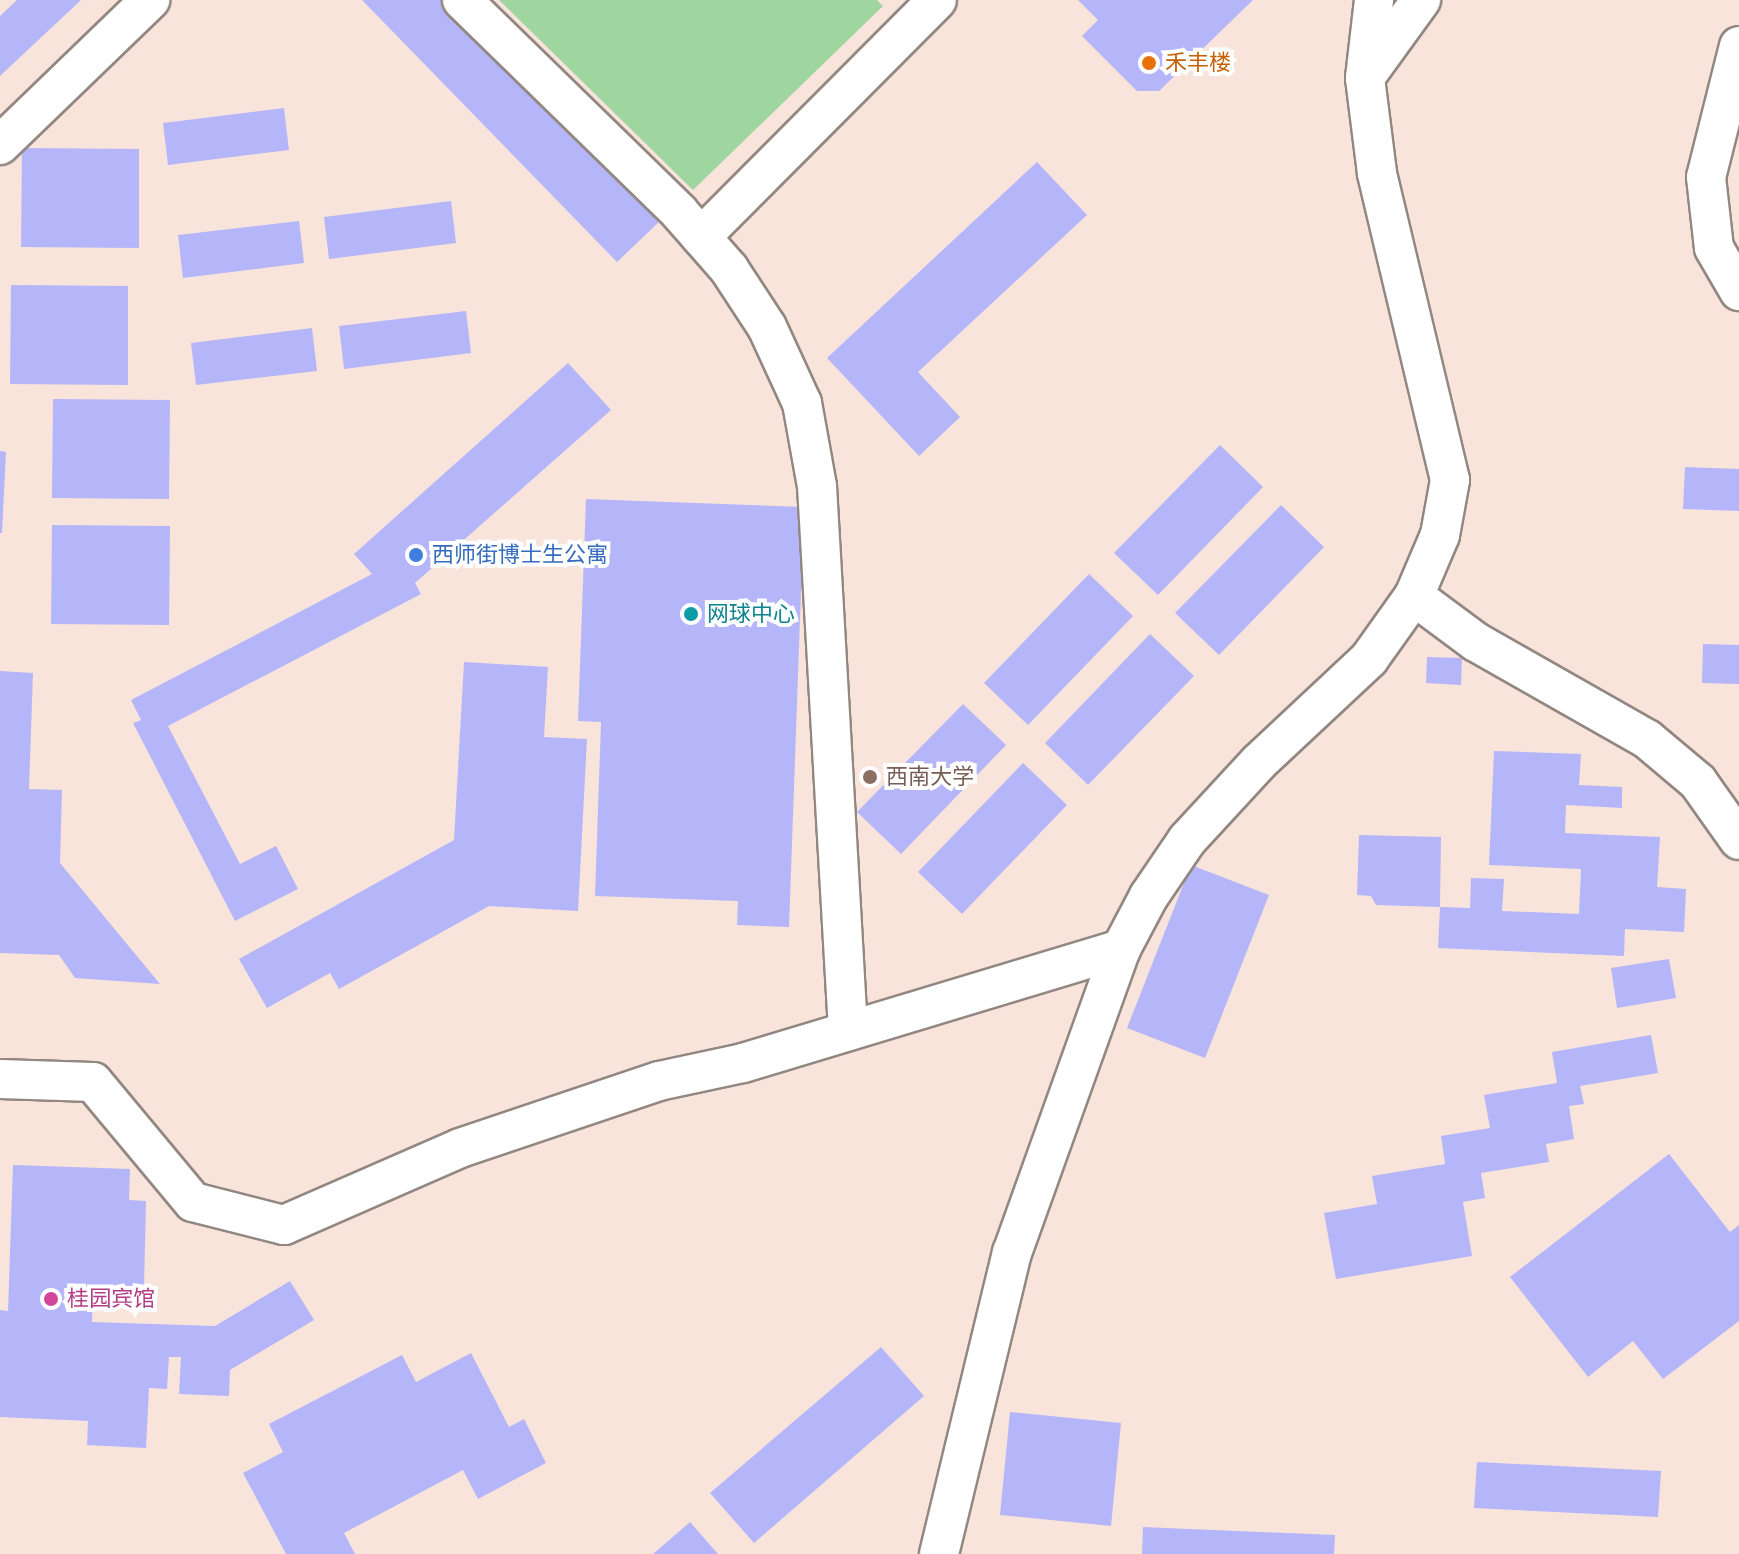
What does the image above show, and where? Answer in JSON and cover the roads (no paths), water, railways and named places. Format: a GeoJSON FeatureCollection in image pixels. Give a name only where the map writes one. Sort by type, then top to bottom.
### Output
{"type":"FeatureCollection","features":[{"type":"Feature","properties":{"kind":"lane"},"geometry":{"type":"LineString","coordinates":[[0,145],[150,0]]}},
{"type":"Feature","properties":{"kind":"lane"},"geometry":{"type":"LineString","coordinates":[[462,0],[701,237],[767,327],[802,403],[817,486],[848,1031]]}},
{"type":"Feature","properties":{"kind":"lane"},"geometry":{"type":"LineString","coordinates":[[701,237],[937,0]]}},
{"type":"Feature","properties":{"kind":"lane"},"geometry":{"type":"LineString","coordinates":[[939,1554],[1012,1253],[1121,949],[1149,896],[1187,840],[1259,762],[1369,659],[1414,596],[1440,535],[1450,480],[1377,173],[1365,78],[1374,0]]}},
{"type":"Feature","properties":{"kind":"lane"},"geometry":{"type":"LineString","coordinates":[[1365,78],[1421,0]]}},
{"type":"Feature","properties":{"kind":"lane"},"geometry":{"type":"LineString","coordinates":[[1739,46],[1706,177],[1714,248],[1739,291]]}},
{"type":"Feature","properties":{"kind":"lane"},"geometry":{"type":"LineString","coordinates":[[1414,596],[1476,642],[1647,739],[1698,782],[1739,840]]}},
{"type":"Feature","properties":{"kind":"lane"},"geometry":{"type":"LineString","coordinates":[[0,1079],[93,1082],[193,1202],[284,1225],[460,1148],[659,1081],[743,1063],[1121,949]]}},
{"type":"Feature","properties":{"kind":"place","name":"禾丰楼"},"geometry":{"type":"Point","coordinates":[1149,63]}},
{"type":"Feature","properties":{"kind":"place","name":"西师街博士生公寓"},"geometry":{"type":"Point","coordinates":[416,555]}},
{"type":"Feature","properties":{"kind":"place","name":"网球中心"},"geometry":{"type":"Point","coordinates":[691,614]}},
{"type":"Feature","properties":{"kind":"place","name":"西南大学"},"geometry":{"type":"Point","coordinates":[870,777]}},
{"type":"Feature","properties":{"kind":"place","name":"桂园宾馆"},"geometry":{"type":"Point","coordinates":[51,1299]}}]}
